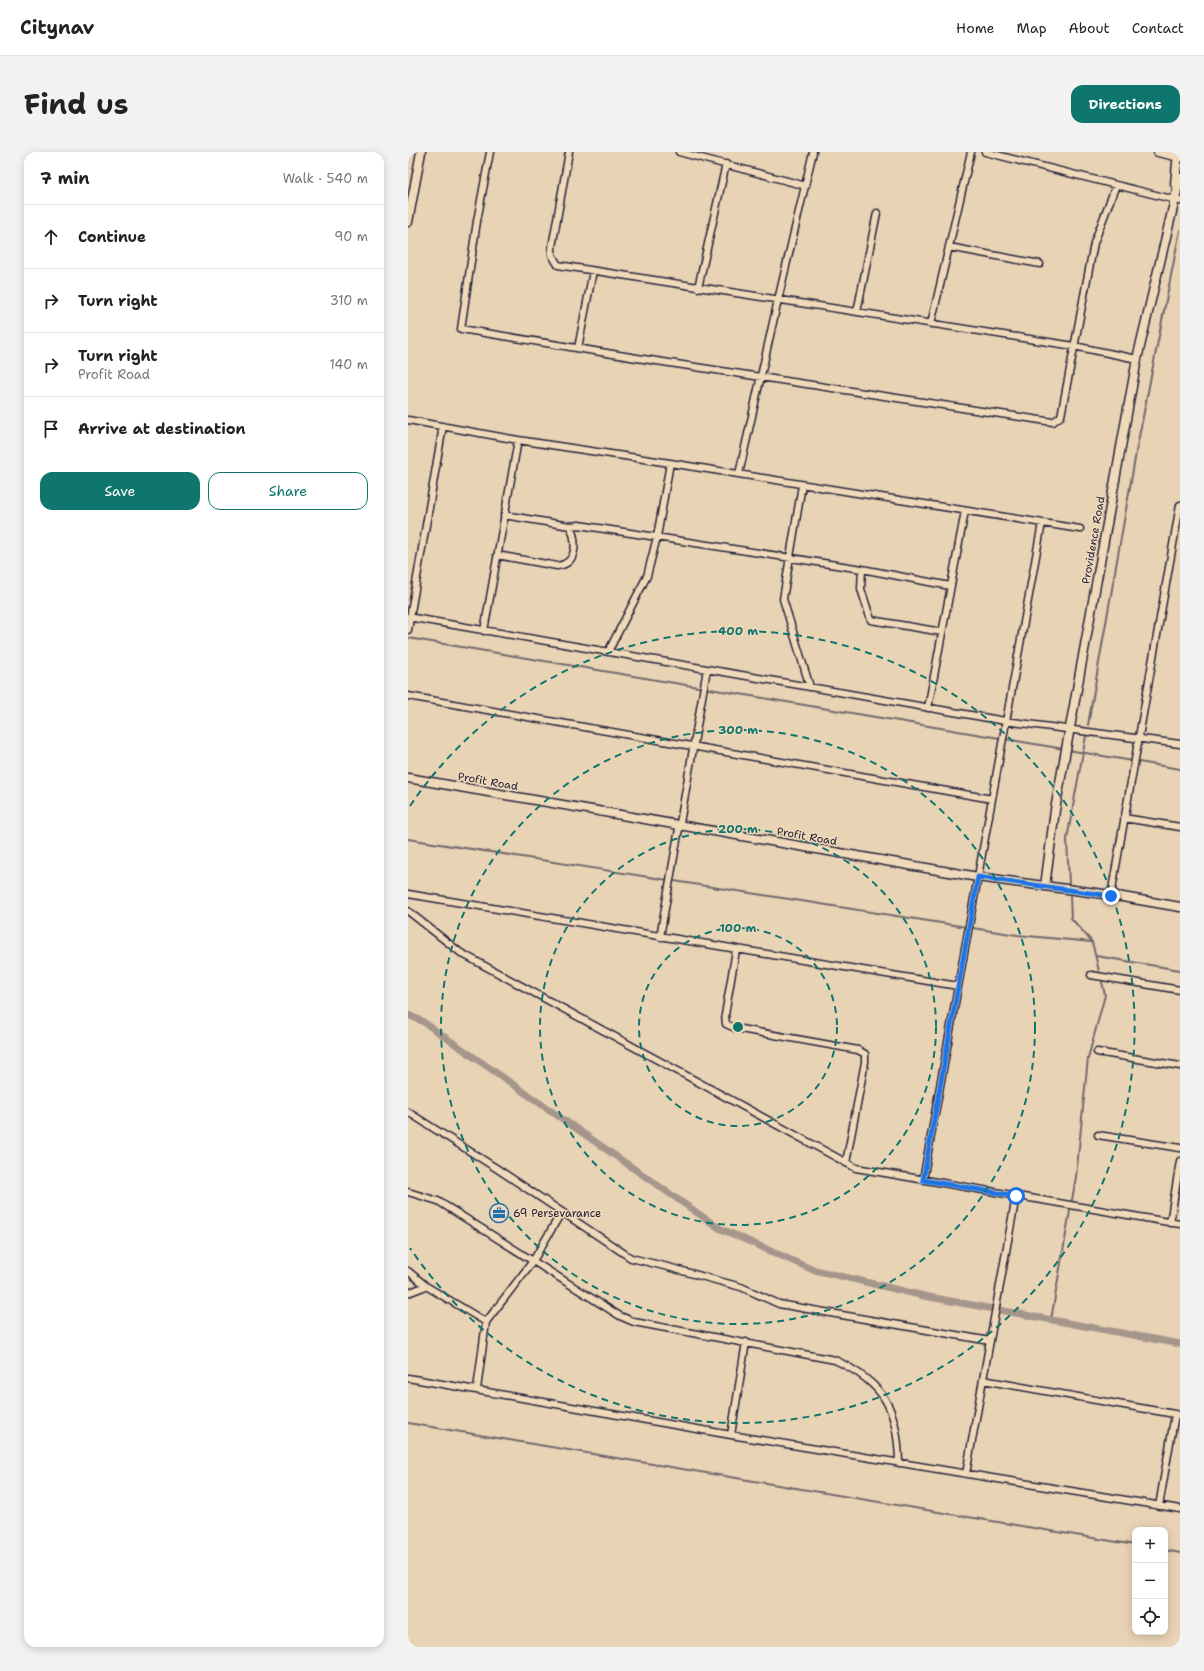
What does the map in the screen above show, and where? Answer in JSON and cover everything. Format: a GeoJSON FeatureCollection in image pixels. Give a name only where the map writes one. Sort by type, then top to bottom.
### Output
{"type":"FeatureCollection","features":[{"type":"Feature","properties":{"kind":"street"},"geometry":{"type":"LineString","coordinates":[[408,222],[420,152]]}},
{"type":"Feature","properties":{"kind":"street"},"geometry":{"type":"LineString","coordinates":[[490,152],[477,221],[461,329],[761,378],[1053,422],[1061,416],[1094,244],[1116,185]]}},
{"type":"Feature","properties":{"kind":"street"},"geometry":{"type":"LineString","coordinates":[[569,152],[552,247],[552,255],[558,265],[1074,346],[1137,359]]}},
{"type":"Feature","properties":{"kind":"street"},"geometry":{"type":"LineString","coordinates":[[679,152],[806,186]]}},
{"type":"Feature","properties":{"kind":"street"},"geometry":{"type":"LineString","coordinates":[[739,474],[813,152]]}},
{"type":"Feature","properties":{"kind":"street"},"geometry":{"type":"LineString","coordinates":[[931,324],[971,152]]}},
{"type":"Feature","properties":{"kind":"street"},"geometry":{"type":"LineString","coordinates":[[985,152],[1177,200]]}},
{"type":"Feature","properties":{"kind":"street"},"geometry":{"type":"LineString","coordinates":[[1162,153],[1178,155]]}},
{"type":"Feature","properties":{"kind":"street","name":"Providence Road"},"geometry":{"type":"LineString","coordinates":[[1177,200],[1178,155]]}},
{"type":"Feature","properties":{"kind":"street"},"geometry":{"type":"LineString","coordinates":[[698,288],[726,164]]}},
{"type":"Feature","properties":{"kind":"street","name":"Providence Road"},"geometry":{"type":"LineString","coordinates":[[1045,886],[1055,810],[1137,359],[1177,200],[1180,178]]}},
{"type":"Feature","properties":{"kind":"street"},"geometry":{"type":"LineString","coordinates":[[857,312],[877,213]]}},
{"type":"Feature","properties":{"kind":"street"},"geometry":{"type":"LineString","coordinates":[[949,247],[1040,264]]}},
{"type":"Feature","properties":{"kind":"street"},"geometry":{"type":"LineString","coordinates":[[578,348],[593,271]]}},
{"type":"Feature","properties":{"kind":"street"},"geometry":{"type":"LineString","coordinates":[[408,420],[518,440],[739,474],[1080,530]]}},
{"type":"Feature","properties":{"kind":"street"},"geometry":{"type":"LineString","coordinates":[[408,630],[409,617],[443,426]]}},
{"type":"Feature","properties":{"kind":"street"},"geometry":{"type":"LineString","coordinates":[[484,631],[518,440]]}},
{"type":"Feature","properties":{"kind":"street"},"geometry":{"type":"LineString","coordinates":[[608,652],[647,576],[657,537],[670,463]]}},
{"type":"Feature","properties":{"kind":"street"},"geometry":{"type":"LineString","coordinates":[[802,485],[783,599],[810,687]]}},
{"type":"Feature","properties":{"kind":"street"},"geometry":{"type":"LineString","coordinates":[[1111,896],[1180,505]]}},
{"type":"Feature","properties":{"kind":"street"},"geometry":{"type":"LineString","coordinates":[[928,708],[965,511]]}},
{"type":"Feature","properties":{"kind":"street"},"geometry":{"type":"LineString","coordinates":[[504,515],[570,526],[580,525],[789,559],[862,569],[950,586]]}},
{"type":"Feature","properties":{"kind":"street"},"geometry":{"type":"LineString","coordinates":[[923,1180],[1042,523]]}},
{"type":"Feature","properties":{"kind":"street"},"geometry":{"type":"LineString","coordinates":[[497,555],[564,566],[570,560],[575,548],[575,537],[570,526]]}},
{"type":"Feature","properties":{"kind":"street"},"geometry":{"type":"LineString","coordinates":[[862,569],[861,589],[871,620],[942,632]]}},
{"type":"Feature","properties":{"kind":"street"},"geometry":{"type":"LineString","coordinates":[[409,617],[1005,721],[1071,728],[1180,744]]}},
{"type":"Feature","properties":{"kind":"street"},"geometry":{"type":"LineString","coordinates":[[660,937],[678,825],[706,669]]}},
{"type":"Feature","properties":{"kind":"street"},"geometry":{"type":"LineString","coordinates":[[408,696],[992,799]]}},
{"type":"Feature","properties":{"kind":"street","name":"Profit Road"},"geometry":{"type":"LineString","coordinates":[[408,778],[978,877],[1180,907]]}},
{"type":"Feature","properties":{"kind":"street"},"geometry":{"type":"LineString","coordinates":[[1124,818],[1180,827]]}},
{"type":"Feature","properties":{"kind":"street"},"geometry":{"type":"LineString","coordinates":[[408,894],[958,986]]}},
{"type":"Feature","properties":{"kind":"street"},"geometry":{"type":"LineString","coordinates":[[408,911],[461,953],[856,1168],[1180,1224]]}},
{"type":"Feature","properties":{"kind":"street"},"geometry":{"type":"LineString","coordinates":[[736,950],[725,1015],[726,1024],[735,1028],[858,1050],[865,1054],[865,1062],[846,1163]]}},
{"type":"Feature","properties":{"kind":"street"},"geometry":{"type":"LineString","coordinates":[[1091,975],[1180,990]]}},
{"type":"Feature","properties":{"kind":"street"},"geometry":{"type":"LineString","coordinates":[[1097,1052],[1180,1066]]}},
{"type":"Feature","properties":{"kind":"street"},"geometry":{"type":"LineString","coordinates":[[408,1112],[496,1168],[631,1258],[668,1266],[741,1287],[779,1304],[990,1341]]}},
{"type":"Feature","properties":{"kind":"street"},"geometry":{"type":"LineString","coordinates":[[1098,1135],[1180,1148]]}},
{"type":"Feature","properties":{"kind":"street"},"geometry":{"type":"LineString","coordinates":[[1170,1223],[1180,1161]]}},
{"type":"Feature","properties":{"kind":"street"},"geometry":{"type":"LineString","coordinates":[[408,1192],[438,1201],[620,1316],[634,1322],[835,1360],[867,1377],[878,1388],[888,1404],[896,1428],[899,1462]]}},
{"type":"Feature","properties":{"kind":"street"},"geometry":{"type":"LineString","coordinates":[[966,1474],[1016,1196]]}},
{"type":"Feature","properties":{"kind":"street"},"geometry":{"type":"LineString","coordinates":[[477,1389],[486,1322],[533,1261],[561,1212]]}},
{"type":"Feature","properties":{"kind":"street"},"geometry":{"type":"LineString","coordinates":[[408,1272],[426,1286],[486,1322]]}},
{"type":"Feature","properties":{"kind":"street"},"geometry":{"type":"LineString","coordinates":[[408,1292],[426,1286]]}},
{"type":"Feature","properties":{"kind":"street"},"geometry":{"type":"LineString","coordinates":[[731,1435],[746,1342]]}},
{"type":"Feature","properties":{"kind":"street"},"geometry":{"type":"LineString","coordinates":[[408,1378],[731,1435],[1180,1510]]}},
{"type":"Feature","properties":{"kind":"street"},"geometry":{"type":"LineString","coordinates":[[983,1380],[1178,1415],[1159,1506]]}},
{"type":"Feature","properties":{"kind":"waterway"},"geometry":{"type":"LineString","coordinates":[[1088,725],[1137,447],[1180,230]]}},
{"type":"Feature","properties":{"kind":"waterway"},"geometry":{"type":"LineString","coordinates":[[408,638],[1064,749]]}},
{"type":"Feature","properties":{"kind":"waterway"},"geometry":{"type":"LineString","coordinates":[[1069,883],[1067,839],[1086,736]]}},
{"type":"Feature","properties":{"kind":"waterway"},"geometry":{"type":"LineString","coordinates":[[1068,750],[1180,769]]}},
{"type":"Feature","properties":{"kind":"waterway"},"geometry":{"type":"LineString","coordinates":[[408,839],[1017,935],[1092,942]]}},
{"type":"Feature","properties":{"kind":"waterway"},"geometry":{"type":"LineString","coordinates":[[1070,896],[1071,918],[1092,942],[1099,971]]}},
{"type":"Feature","properties":{"kind":"waterway"},"geometry":{"type":"LineString","coordinates":[[1096,956],[1180,970]]}},
{"type":"Feature","properties":{"kind":"waterway"},"geometry":{"type":"LineString","coordinates":[[1072,1200],[1076,1177],[1088,1058],[1105,995],[1102,982]]}},
{"type":"Feature","properties":{"kind":"waterway"},"geometry":{"type":"LineString","coordinates":[[408,1015],[422,1021],[719,1228],[811,1269],[924,1296],[1180,1344]]}},
{"type":"Feature","properties":{"kind":"waterway"},"geometry":{"type":"LineString","coordinates":[[1051,1320],[1070,1211]]}},
{"type":"Feature","properties":{"kind":"waterway"},"geometry":{"type":"LineString","coordinates":[[408,1423],[1132,1544]]}},
{"type":"Feature","properties":{"kind":"waterway"},"geometry":{"type":"LineString","coordinates":[[1168,1551],[1180,1553]]}},
{"type":"Feature","properties":{"kind":"place","name":"69 Persevarance"},"geometry":{"type":"Point","coordinates":[499,1213]}},
{"type":"Feature","properties":{"kind":"route"},"geometry":{"type":"LineString","coordinates":[[1016,1196],[923,1180],[978,877],[1111,896]]}}]}
